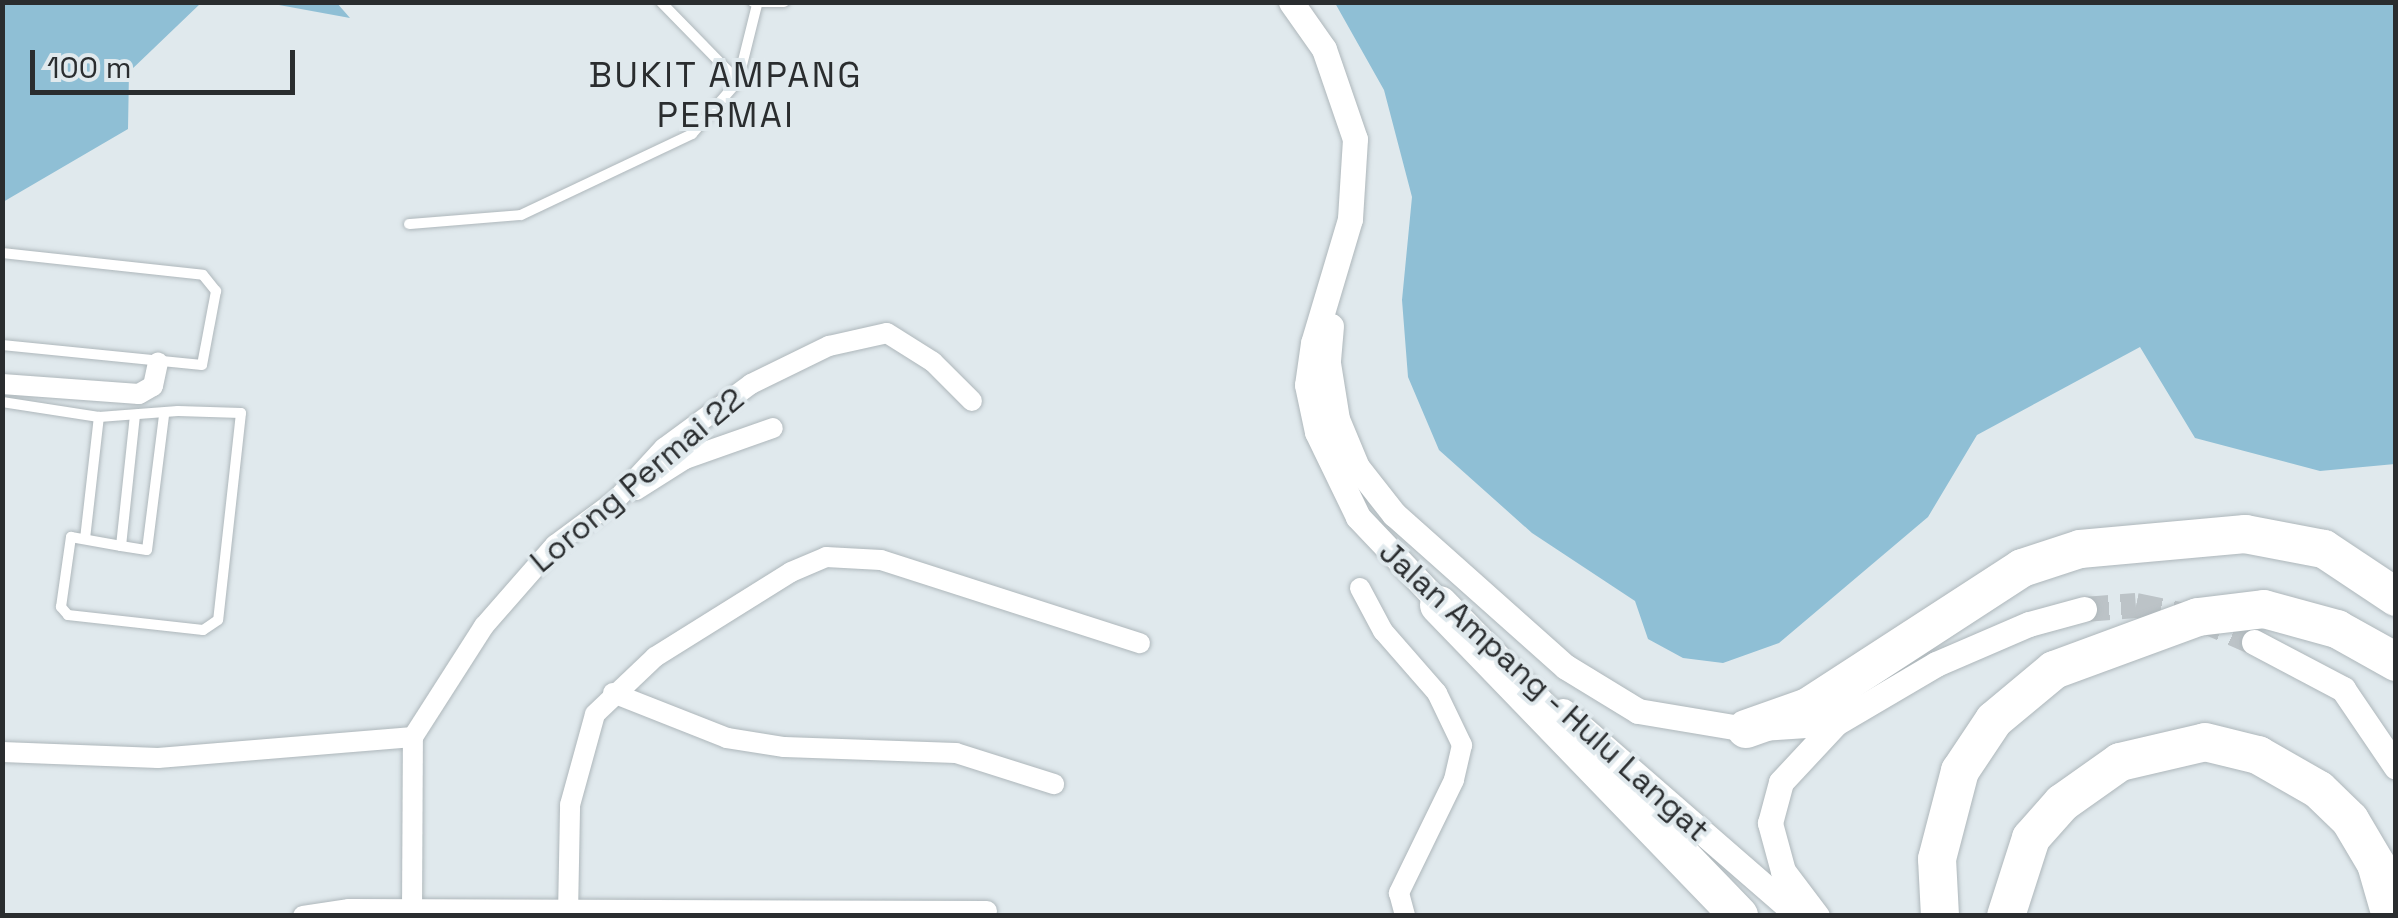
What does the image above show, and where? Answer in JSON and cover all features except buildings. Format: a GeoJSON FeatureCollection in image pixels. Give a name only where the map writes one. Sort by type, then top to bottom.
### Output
{"type":"FeatureCollection","features":[{"type":"Feature","properties":{"kind":"highway"},"geometry":{"type":"LineString","coordinates":[[1746,729],[1808,708],[2022,568],[2080,549],[2246,534],[2324,549],[2396,597]]}},
{"type":"Feature","properties":{"kind":"highway"},"geometry":{"type":"LineString","coordinates":[[1439,605],[1739,916]]}},
{"type":"Feature","properties":{"kind":"highway"},"geometry":{"type":"LineString","coordinates":[[1940,916],[1936,859],[1960,771],[1994,720],[2054,670],[2198,617],[2264,609],[2337,629],[2396,662]]}},
{"type":"Feature","properties":{"kind":"highway"},"geometry":{"type":"LineString","coordinates":[[2006,916],[2031,838],[2062,803],[2120,762],[2204,742],[2258,756],[2320,790],[2350,820],[2376,864],[2391,916]]}},
{"type":"Feature","properties":{"kind":"street","name":"Jalan Ampang - Hulu Langat"},"geometry":{"type":"LineString","coordinates":[[1291,2],[1324,49],[1355,139],[1350,219],[1307,385],[1317,432],[1358,516],[1439,605],[1799,916]]}},
{"type":"Feature","properties":{"kind":"street","name":"Jalan Ampang - Hulu Langat"},"geometry":{"type":"LineString","coordinates":[[1335,266],[1328,363],[1338,419],[1357,466],[1394,514],[1566,666],[1638,711],[1746,729],[1836,723],[1936,664],[2028,624],[2084,609]]}},
{"type":"Feature","properties":{"kind":"street","name":"Lorong Permai 22"},"geometry":{"type":"LineString","coordinates":[[413,737],[525,574],[616,500],[664,448],[751,384],[863,336],[887,333],[912,348],[972,401]]}},
{"type":"Feature","properties":{"kind":"street"},"geometry":{"type":"LineString","coordinates":[[2,384],[140,394],[153,386],[158,363]]}},
{"type":"Feature","properties":{"kind":"street"},"geometry":{"type":"LineString","coordinates":[[616,500],[686,459],[773,428]]}},
{"type":"Feature","properties":{"kind":"street"},"geometry":{"type":"LineString","coordinates":[[568,914],[570,805],[595,714],[655,656],[826,557],[880,560],[1140,643]]}},
{"type":"Feature","properties":{"kind":"street"},"geometry":{"type":"LineString","coordinates":[[1360,588],[1384,631],[1438,692],[1462,745],[1454,780],[1399,893],[1404,916]]}},
{"type":"Feature","properties":{"kind":"street"},"geometry":{"type":"LineString","coordinates":[[2254,642],[2342,689],[2396,767]]}},
{"type":"Feature","properties":{"kind":"street"},"geometry":{"type":"LineString","coordinates":[[613,693],[727,738],[784,748],[956,753],[1054,784]]}},
{"type":"Feature","properties":{"kind":"street"},"geometry":{"type":"LineString","coordinates":[[1817,916],[1783,871],[1770,823],[1780,782],[1836,723]]}},
{"type":"Feature","properties":{"kind":"street"},"geometry":{"type":"LineString","coordinates":[[2,752],[158,758],[413,737],[412,912]]}},
{"type":"Feature","properties":{"kind":"street"},"geometry":{"type":"LineString","coordinates":[[303,916],[350,909],[660,915],[987,911]]}},
{"type":"Feature","properties":{"kind":"lane"},"geometry":{"type":"LineString","coordinates":[[661,2],[738,81]]}},
{"type":"Feature","properties":{"kind":"lane"},"geometry":{"type":"LineString","coordinates":[[409,224],[521,215],[612,177],[692,134],[738,81],[755,4],[784,2]]}},
{"type":"Feature","properties":{"kind":"lane"},"geometry":{"type":"LineString","coordinates":[[2,253],[204,275],[216,291],[209,355],[202,364],[158,363],[2,345]]}},
{"type":"Feature","properties":{"kind":"lane"},"geometry":{"type":"LineString","coordinates":[[2,402],[100,417],[164,414],[241,413],[218,620],[203,630],[68,615],[61,608],[71,537],[148,550],[164,414]]}},
{"type":"Feature","properties":{"kind":"lane"},"geometry":{"type":"LineString","coordinates":[[121,546],[135,416]]}},
{"type":"Feature","properties":{"kind":"lane"},"geometry":{"type":"LineString","coordinates":[[86,539],[100,417]]}},
{"type":"Feature","properties":{"kind":"shaded area"},"geometry":{"type":"Polygon","coordinates":[[[3,2],[201,3],[129,72],[128,129],[3,202],[3,2]]]}},
{"type":"Feature","properties":{"kind":"shaded area"},"geometry":{"type":"Polygon","coordinates":[[[268,3],[337,3],[350,18],[268,3]]]}},
{"type":"Feature","properties":{"kind":"shaded area"},"geometry":{"type":"Polygon","coordinates":[[[1335,3],[2395,3],[2395,464],[2320,471],[2195,438],[2140,347],[1977,435],[1928,517],[1779,643],[1723,663],[1683,658],[1648,639],[1635,601],[1532,533],[1439,450],[1408,377],[1402,300],[1412,197],[1384,90],[1335,3]]]}},
{"type":"Feature","properties":{"kind":"tunnel"},"geometry":{"type":"LineString","coordinates":[[2084,609],[2136,605],[2199,618],[2254,642]]}},
{"type":"Feature","properties":{"kind":"district","name":"BUKIT AMPANG PERMAI"},"geometry":{"type":"Point","coordinates":[726,95]}}]}
